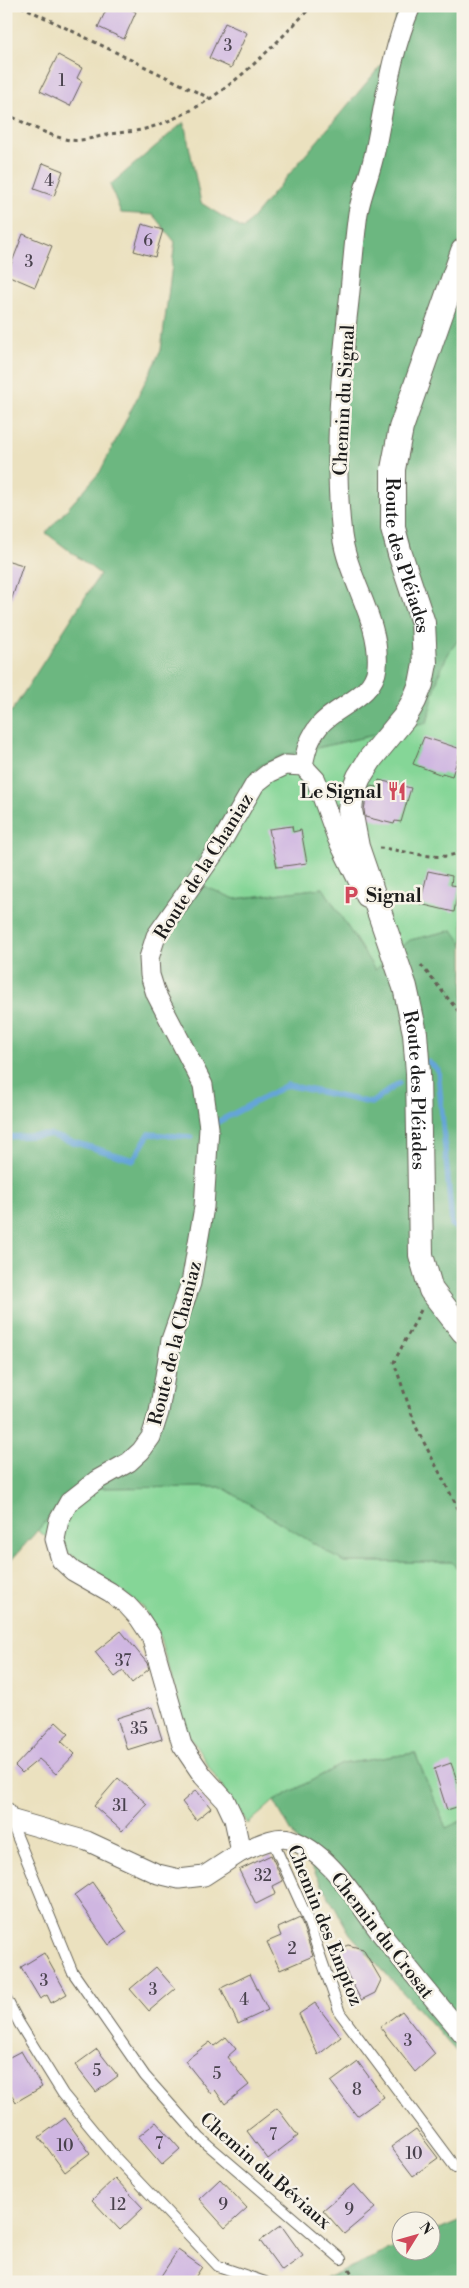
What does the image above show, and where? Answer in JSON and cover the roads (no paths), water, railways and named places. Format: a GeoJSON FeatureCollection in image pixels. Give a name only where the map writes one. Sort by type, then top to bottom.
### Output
{"type":"FeatureCollection","features":[{"type":"Feature","properties":{"kind":"street","name":"Chemin du Signal"},"geometry":{"type":"LineString","coordinates":[[303,766],[308,743],[320,726],[335,711],[366,692],[377,669],[376,642],[343,537],[337,468],[339,400],[358,211],[375,154],[390,69],[401,29],[411,6]]}},
{"type":"Feature","properties":{"kind":"street","name":"Route des Pléiades"},"geometry":{"type":"LineString","coordinates":[[463,251],[401,428],[393,469],[393,528],[423,623],[425,663],[421,684],[404,718],[371,758],[359,777],[352,794],[350,810],[357,847],[405,987],[415,1033],[418,1073],[419,1229],[421,1255],[431,1290],[463,1331]]}},
{"type":"Feature","properties":{"kind":"street","name":"Route de la Chaniaz"},"geometry":{"type":"LineString","coordinates":[[242,1852],[234,1818],[225,1800],[203,1776],[182,1745],[151,1636],[139,1618],[127,1605],[110,1592],[73,1571],[61,1560],[55,1539],[59,1520],[70,1502],[97,1480],[129,1462],[142,1451],[152,1437],[159,1412],[171,1340],[191,1282],[204,1207],[209,1128],[203,1085],[153,985],[150,975],[149,958],[156,936],[218,848],[255,784],[269,773],[286,765],[303,766]]}},
{"type":"Feature","properties":{"kind":"street"},"geometry":{"type":"LineString","coordinates":[[303,766],[316,780],[337,838],[364,896],[378,904]]}},
{"type":"Feature","properties":{"kind":"street"},"geometry":{"type":"LineString","coordinates":[[7,1816],[87,1841],[158,1874],[179,1879],[204,1876],[242,1852]]}},
{"type":"Feature","properties":{"kind":"street","name":"Chemin du Crosat"},"geometry":{"type":"LineString","coordinates":[[242,1852],[272,1840],[287,1838],[305,1847],[347,1885],[384,1937],[463,2034]]}},
{"type":"Feature","properties":{"kind":"lane","name":"Chemin du Béviaux"},"geometry":{"type":"LineString","coordinates":[[7,1816],[72,1972],[145,2076],[200,2138],[341,2259]]}},
{"type":"Feature","properties":{"kind":"lane","name":"Chemin des Emptoz"},"geometry":{"type":"LineString","coordinates":[[272,1840],[306,1915],[340,2014],[456,2167]]}},
{"type":"Feature","properties":{"kind":"lane"},"geometry":{"type":"LineString","coordinates":[[6,1998],[63,2094],[121,2164],[218,2266],[265,2282]]}},
{"type":"Feature","properties":{"kind":"waterway"},"geometry":{"type":"LineString","coordinates":[[428,1062],[438,1070],[452,1225],[463,1233]]}},
{"type":"Feature","properties":{"kind":"waterway"},"geometry":{"type":"LineString","coordinates":[[214,1124],[287,1085],[371,1103],[399,1083]]}},
{"type":"Feature","properties":{"kind":"waterway"},"geometry":{"type":"LineString","coordinates":[[6,1137],[50,1135],[133,1160],[149,1134],[191,1137]]}},
{"type":"Feature","properties":{"kind":"place","name":"Le Signal"},"geometry":{"type":"Point","coordinates":[397,791]}},
{"type":"Feature","properties":{"kind":"place","name":"Signal"},"geometry":{"type":"Point","coordinates":[351,895]}}]}
